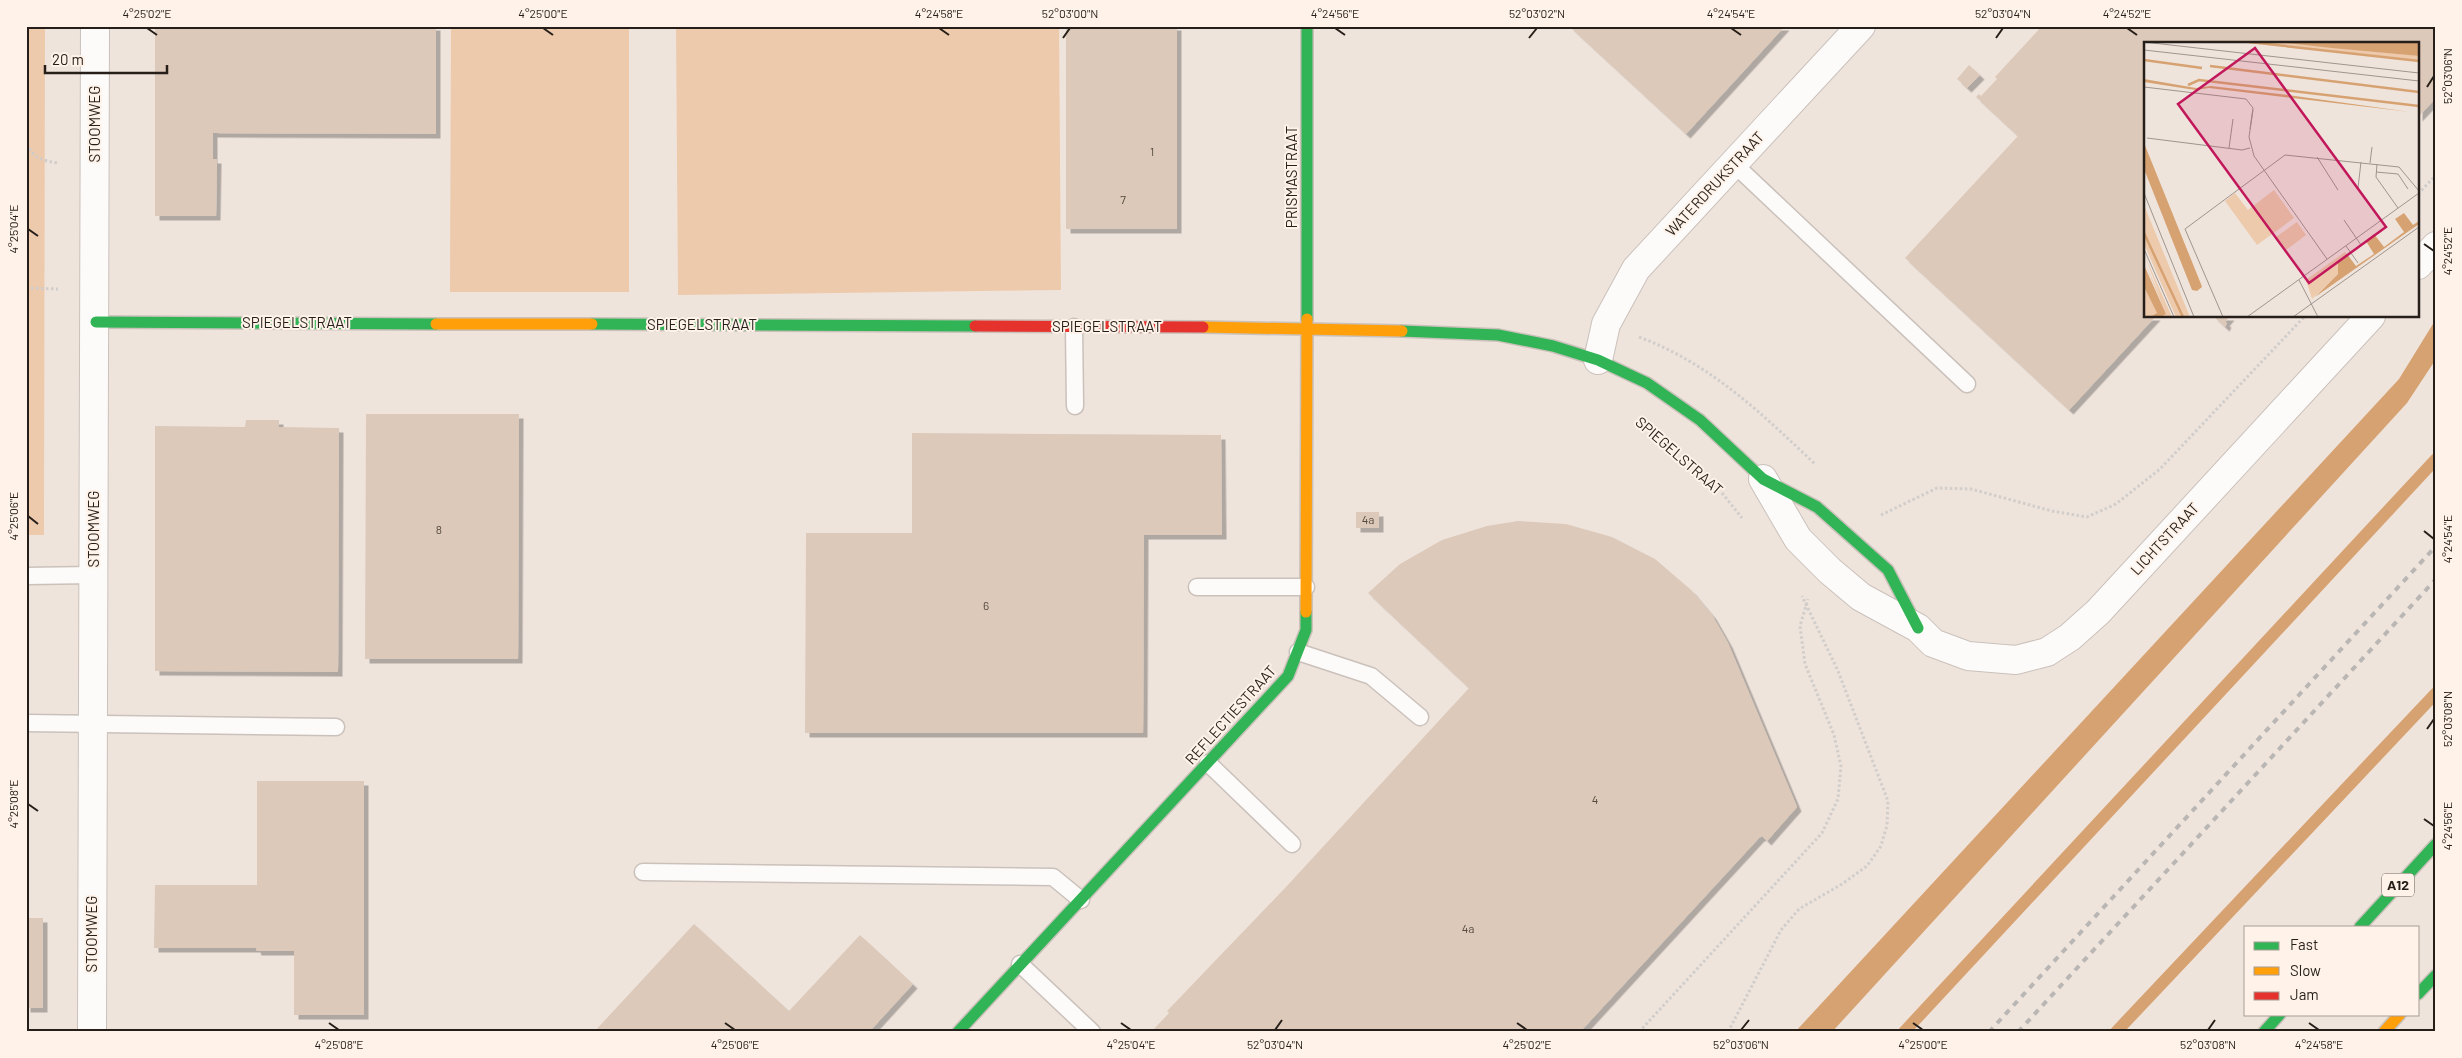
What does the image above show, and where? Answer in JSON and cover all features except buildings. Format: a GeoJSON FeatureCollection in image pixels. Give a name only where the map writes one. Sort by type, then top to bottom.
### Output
{"type":"FeatureCollection","features":[{"type":"Feature","properties":{"kind":"main road","name":"PRISMASTRAAT"},"geometry":{"type":"LineString","coordinates":[[1306,26],[1308,328]]}},
{"type":"Feature","properties":{"kind":"main road","name":"SPIEGELSTRAAT"},"geometry":{"type":"LineString","coordinates":[[96,322],[1308,328],[1498,335],[1553,346],[1598,360],[1647,383],[1700,420],[1763,479],[1817,507],[1888,570],[1918,628]]}},
{"type":"Feature","properties":{"kind":"main road","name":"REFLECTIESTRAAT"},"geometry":{"type":"LineString","coordinates":[[958,1032],[1288,676],[1306,630],[1308,328]]}},
{"type":"Feature","properties":{"kind":"main road","name":"A12"},"geometry":{"type":"LineString","coordinates":[[2361,926],[2436,844]]}},
{"type":"Feature","properties":{"kind":"main road"},"geometry":{"type":"LineString","coordinates":[[2420,992],[2436,975]]}},
{"type":"Feature","properties":{"kind":"main road"},"geometry":{"type":"LineString","coordinates":[[2264,1032],[2278,1016]]}},
{"type":"Feature","properties":{"kind":"main road"},"geometry":{"type":"LineString","coordinates":[[2384,1032],[2398,1016]]}},
{"type":"Feature","properties":{"kind":"street","name":"STOOMWEG"},"geometry":{"type":"LineString","coordinates":[[92,1032],[96,322],[95,26]]}},
{"type":"Feature","properties":{"kind":"street","name":"WATERDRUKSTRAAT"},"geometry":{"type":"LineString","coordinates":[[1598,360],[1606,324],[1636,269],[1861,26]]}},
{"type":"Feature","properties":{"kind":"street"},"geometry":{"type":"LineString","coordinates":[[2420,263],[2436,246]]}},
{"type":"Feature","properties":{"kind":"street","name":"LICHTSTRAAT"},"geometry":{"type":"LineString","coordinates":[[1918,628],[1933,643],[1968,656],[2016,660],[2047,652],[2070,638],[2098,612],[2369,318]]}},
{"type":"Feature","properties":{"kind":"street","name":"SPIEGELSTRAAT"},"geometry":{"type":"LineString","coordinates":[[1763,479],[1798,539],[1830,571],[1861,597],[1918,628]]}},
{"type":"Feature","properties":{"kind":"lane"},"geometry":{"type":"LineString","coordinates":[[1734,164],[1967,384]]}},
{"type":"Feature","properties":{"kind":"lane"},"geometry":{"type":"LineString","coordinates":[[1074,327],[1075,406]]}},
{"type":"Feature","properties":{"kind":"lane"},"geometry":{"type":"LineString","coordinates":[[26,576],[94,575]]}},
{"type":"Feature","properties":{"kind":"lane"},"geometry":{"type":"LineString","coordinates":[[1197,587],[1306,587]]}},
{"type":"Feature","properties":{"kind":"lane"},"geometry":{"type":"LineString","coordinates":[[1298,652],[1371,676],[1420,717]]}},
{"type":"Feature","properties":{"kind":"lane"},"geometry":{"type":"LineString","coordinates":[[26,723],[336,728]]}},
{"type":"Feature","properties":{"kind":"lane"},"geometry":{"type":"LineString","coordinates":[[1208,763],[1292,844]]}},
{"type":"Feature","properties":{"kind":"lane"},"geometry":{"type":"LineString","coordinates":[[643,872],[1052,877],[1081,900]]}},
{"type":"Feature","properties":{"kind":"lane"},"geometry":{"type":"LineString","coordinates":[[1020,964],[1092,1032]]}},
{"type":"Feature","properties":{"kind":"path"},"geometry":{"type":"LineString","coordinates":[[26,139],[34,155],[42,161],[95,169]]}},
{"type":"Feature","properties":{"kind":"path"},"geometry":{"type":"LineString","coordinates":[[2420,192],[2436,175]]}},
{"type":"Feature","properties":{"kind":"path","name":"SPIEGELSTRAAT"},"geometry":{"type":"LineString","coordinates":[[1718,489],[1748,525]]}},
{"type":"Feature","properties":{"kind":"path"},"geometry":{"type":"LineString","coordinates":[[1728,1032],[1781,930],[1798,909],[1842,884],[1867,866],[1880,846],[1887,825],[1888,801],[1838,671],[1806,602],[1800,594]]}},
{"type":"Feature","properties":{"kind":"shaded area"},"geometry":{"type":"Polygon","coordinates":[[[26,26],[45,26],[44,535],[26,535],[26,238],[29,233],[26,199],[26,26]]]}},
{"type":"Feature","properties":{"kind":"shaded area"},"geometry":{"type":"Polygon","coordinates":[[[451,26],[629,26],[629,292],[450,292],[451,26]]]}},
{"type":"Feature","properties":{"kind":"shaded area"},"geometry":{"type":"Polygon","coordinates":[[[676,26],[1059,26],[1061,290],[678,295],[676,26]]]}},
{"type":"Feature","properties":{"kind":"shaded area"},"geometry":{"type":"Polygon","coordinates":[[[2436,319],[2436,359],[2407,403],[1832,1032],[1795,1032],[2399,379],[2436,319]]]}},
{"type":"Feature","properties":{"kind":"waterway"},"geometry":{"type":"LineString","coordinates":[[1904,1032],[2436,459]]}},
{"type":"Feature","properties":{"kind":"waterway"},"geometry":{"type":"LineString","coordinates":[[2116,1032],[2436,693]]}},
{"type":"Feature","properties":{"kind":"railway"},"geometry":{"type":"LineString","coordinates":[[1989,1032],[2436,546]]}},
{"type":"Feature","properties":{"kind":"railway"},"geometry":{"type":"LineString","coordinates":[[2018,1032],[2436,579]]}},
{"type":"Feature","properties":{"kind":"traffic: fast"},"geometry":{"type":"LineString","coordinates":[[1307,26],[1307,319]]}},
{"type":"Feature","properties":{"kind":"traffic: fast"},"geometry":{"type":"LineString","coordinates":[[96,322],[436,324]]}},
{"type":"Feature","properties":{"kind":"traffic: fast"},"geometry":{"type":"LineString","coordinates":[[592,324],[975,326]]}},
{"type":"Feature","properties":{"kind":"traffic: fast"},"geometry":{"type":"LineString","coordinates":[[1402,331],[1498,335],[1553,346],[1598,360],[1647,383],[1700,420],[1763,479],[1817,507],[1888,570],[1918,628]]}},
{"type":"Feature","properties":{"kind":"traffic: fast"},"geometry":{"type":"LineString","coordinates":[[958,1032],[1288,676],[1306,630],[1306,612]]}},
{"type":"Feature","properties":{"kind":"traffic: fast"},"geometry":{"type":"LineString","coordinates":[[2361,926],[2436,844]]}},
{"type":"Feature","properties":{"kind":"traffic: fast"},"geometry":{"type":"LineString","coordinates":[[2420,992],[2436,975]]}},
{"type":"Feature","properties":{"kind":"traffic: fast"},"geometry":{"type":"LineString","coordinates":[[2264,1032],[2278,1016]]}},
{"type":"Feature","properties":{"kind":"traffic: slow"},"geometry":{"type":"LineString","coordinates":[[1306,612],[1307,319]]}},
{"type":"Feature","properties":{"kind":"traffic: slow"},"geometry":{"type":"LineString","coordinates":[[436,324],[592,324]]}},
{"type":"Feature","properties":{"kind":"traffic: slow"},"geometry":{"type":"LineString","coordinates":[[1203,327],[1402,331]]}},
{"type":"Feature","properties":{"kind":"traffic: slow"},"geometry":{"type":"LineString","coordinates":[[2384,1032],[2398,1016]]}},
{"type":"Feature","properties":{"kind":"traffic: jam"},"geometry":{"type":"LineString","coordinates":[[975,326],[1203,327]]}}]}
